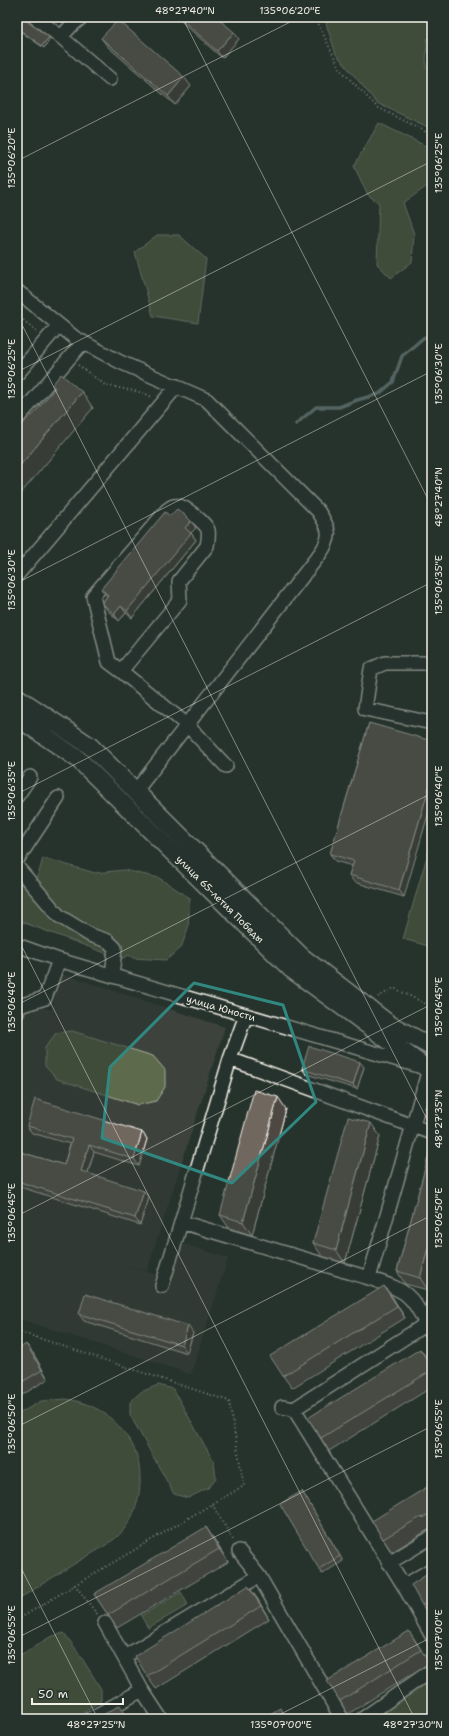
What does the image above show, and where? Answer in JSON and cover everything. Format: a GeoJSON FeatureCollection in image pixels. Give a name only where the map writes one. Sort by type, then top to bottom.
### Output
{"type":"FeatureCollection","features":[{"type":"Feature","properties":{"kind":"main road","name":"улица 65-летия Победы"},"geometry":{"type":"LineString","coordinates":[[17,696],[90,746],[302,957],[390,1024],[432,1047]]}},
{"type":"Feature","properties":{"kind":"main road","name":"улица 65-летия Победы"},"geometry":{"type":"LineString","coordinates":[[17,717],[78,759],[291,969],[429,1069]]}},
{"type":"Feature","properties":{"kind":"street"},"geometry":{"type":"LineString","coordinates":[[35,17],[110,79]]}},
{"type":"Feature","properties":{"kind":"street"},"geometry":{"type":"LineString","coordinates":[[61,37],[70,26],[82,17]]}},
{"type":"Feature","properties":{"kind":"street"},"geometry":{"type":"LineString","coordinates":[[17,291],[76,338],[120,362],[178,386],[207,400],[318,511],[328,527],[327,544],[320,555],[135,792]]}},
{"type":"Feature","properties":{"kind":"street"},"geometry":{"type":"LineString","coordinates":[[17,374],[59,325]]}},
{"type":"Feature","properties":{"kind":"street"},"geometry":{"type":"LineString","coordinates":[[17,419],[83,342]]}},
{"type":"Feature","properties":{"kind":"street"},"geometry":{"type":"LineString","coordinates":[[17,575],[178,386]]}},
{"type":"Feature","properties":{"kind":"street"},"geometry":{"type":"LineString","coordinates":[[121,671],[180,600],[179,581],[207,546],[208,529],[183,506],[172,506],[167,510],[93,596],[109,662],[187,725],[226,766]]}},
{"type":"Feature","properties":{"kind":"street"},"geometry":{"type":"LineString","coordinates":[[432,664],[386,663],[371,669],[365,709],[432,723]]}},
{"type":"Feature","properties":{"kind":"street"},"geometry":{"type":"LineString","coordinates":[[17,796],[30,777]]}},
{"type":"Feature","properties":{"kind":"street"},"geometry":{"type":"LineString","coordinates":[[17,860],[58,798]]}},
{"type":"Feature","properties":{"kind":"street"},"geometry":{"type":"LineString","coordinates":[[17,867],[59,916],[90,935],[108,941],[114,948],[112,976]]}},
{"type":"Feature","properties":{"kind":"street","name":"улица Юности"},"geometry":{"type":"LineString","coordinates":[[17,945],[58,960],[429,1069]]}},
{"type":"Feature","properties":{"kind":"street"},"geometry":{"type":"LineString","coordinates":[[17,1013],[19,1006],[45,998],[58,960]]}},
{"type":"Feature","properties":{"kind":"street"},"geometry":{"type":"LineString","coordinates":[[162,1286],[230,1059],[246,1015]]}},
{"type":"Feature","properties":{"kind":"street"},"geometry":{"type":"LineString","coordinates":[[230,1059],[432,1133]]}},
{"type":"Feature","properties":{"kind":"street"},"geometry":{"type":"LineString","coordinates":[[369,1278],[429,1069]]}},
{"type":"Feature","properties":{"kind":"street"},"geometry":{"type":"LineString","coordinates":[[181,1222],[369,1278],[402,1290],[417,1304],[429,1329]]}},
{"type":"Feature","properties":{"kind":"street"},"geometry":{"type":"LineString","coordinates":[[429,1329],[432,1307]]}},
{"type":"Feature","properties":{"kind":"street"},"geometry":{"type":"LineString","coordinates":[[429,1329],[288,1408],[404,1586],[432,1636]]}},
{"type":"Feature","properties":{"kind":"street"},"geometry":{"type":"LineString","coordinates":[[389,1563],[432,1537]]}},
{"type":"Feature","properties":{"kind":"street"},"geometry":{"type":"LineString","coordinates":[[239,1551],[259,1576],[342,1719]]}},
{"type":"Feature","properties":{"kind":"street"},"geometry":{"type":"LineString","coordinates":[[404,1586],[432,1570]]}},
{"type":"Feature","properties":{"kind":"street"},"geometry":{"type":"LineString","coordinates":[[124,1657],[259,1576]]}},
{"type":"Feature","properties":{"kind":"street"},"geometry":{"type":"LineString","coordinates":[[104,1623],[142,1690],[161,1719]]}},
{"type":"Feature","properties":{"kind":"street"},"geometry":{"type":"LineString","coordinates":[[362,1719],[432,1670]]}},
{"type":"Feature","properties":{"kind":"street"},"geometry":{"type":"LineString","coordinates":[[90,1719],[142,1690]]}},
{"type":"Feature","properties":{"kind":"path"},"geometry":{"type":"LineString","coordinates":[[315,17],[340,70],[376,108],[432,137]]}},
{"type":"Feature","properties":{"kind":"path"},"geometry":{"type":"LineString","coordinates":[[17,315],[46,339]]}},
{"type":"Feature","properties":{"kind":"path"},"geometry":{"type":"LineString","coordinates":[[69,358],[105,385],[144,393],[165,403]]}},
{"type":"Feature","properties":{"kind":"path"},"geometry":{"type":"LineString","coordinates":[[376,999],[394,988],[432,1008]]}},
{"type":"Feature","properties":{"kind":"path"},"geometry":{"type":"LineString","coordinates":[[17,1331],[229,1401],[244,1486],[17,1620]]}},
{"type":"Feature","properties":{"kind":"path"},"geometry":{"type":"LineString","coordinates":[[212,1504],[239,1551]]}},
{"type":"Feature","properties":{"kind":"path"},"geometry":{"type":"LineString","coordinates":[[75,1585],[104,1623]]}},
{"type":"Feature","properties":{"kind":"highlighted area"},"geometry":{"type":"Polygon","coordinates":[[[194,983],[283,1005],[316,1102],[232,1183],[102,1138],[110,1067],[194,983]]]}},
{"type":"Feature","properties":{"kind":"shaded area"},"geometry":{"type":"Polygon","coordinates":[[[62,974],[225,1027],[147,1271],[118,1262],[156,1275],[168,1239],[228,1258],[191,1374],[17,1318],[17,1039],[28,1003],[51,1010],[62,974]]]}},
{"type":"Feature","properties":{"kind":"green space"},"geometry":{"type":"Polygon","coordinates":[[[324,17],[432,17],[432,35],[427,39],[426,67],[432,71],[432,129],[377,103],[336,54],[324,17]]]}},
{"type":"Feature","properties":{"kind":"green space"},"geometry":{"type":"Polygon","coordinates":[[[379,123],[432,149],[432,185],[430,184],[403,203],[414,234],[412,262],[391,278],[377,264],[379,203],[368,195],[354,166],[379,123]]]}},
{"type":"Feature","properties":{"kind":"green space"},"geometry":{"type":"Polygon","coordinates":[[[157,235],[179,235],[206,259],[198,323],[153,316],[135,252],[157,235]]]}},
{"type":"Feature","properties":{"kind":"green space"},"geometry":{"type":"Polygon","coordinates":[[[432,839],[432,947],[403,939],[432,839]]]}},
{"type":"Feature","properties":{"kind":"green space"},"geometry":{"type":"Polygon","coordinates":[[[43,858],[95,873],[124,870],[159,878],[190,898],[188,928],[181,948],[166,960],[133,958],[129,955],[121,959],[17,920],[17,883],[34,890],[43,858]]]}},
{"type":"Feature","properties":{"kind":"green space"},"geometry":{"type":"Polygon","coordinates":[[[72,1031],[153,1056],[165,1070],[165,1087],[156,1101],[138,1105],[57,1079],[45,1066],[45,1048],[56,1033],[72,1031]]]}},
{"type":"Feature","properties":{"kind":"green space"},"geometry":{"type":"Polygon","coordinates":[[[158,1385],[173,1389],[214,1462],[216,1478],[208,1488],[188,1498],[174,1494],[130,1415],[130,1402],[141,1392],[158,1385]]]}},
{"type":"Feature","properties":{"kind":"green space"},"geometry":{"type":"Polygon","coordinates":[[[66,1399],[86,1404],[103,1412],[124,1432],[138,1459],[140,1486],[137,1504],[125,1528],[113,1540],[17,1600],[17,1415],[41,1401],[66,1399]]]}},
{"type":"Feature","properties":{"kind":"green space"},"geometry":{"type":"Polygon","coordinates":[[[181,1592],[188,1605],[148,1628],[141,1616],[181,1592]]]}},
{"type":"Feature","properties":{"kind":"green space"},"geometry":{"type":"Polygon","coordinates":[[[64,1633],[78,1652],[101,1689],[101,1701],[71,1719],[17,1719],[17,1657],[50,1637],[64,1633]]]}},
{"type":"Feature","properties":{"kind":"green space"},"geometry":{"type":"Polygon","coordinates":[[[432,1680],[432,1719],[369,1719],[432,1680]]]}},
{"type":"Feature","properties":{"kind":"building"},"geometry":{"type":"Polygon","coordinates":[[[179,17],[216,17],[234,32],[217,51],[179,17]]]}},
{"type":"Feature","properties":{"kind":"building"},"geometry":{"type":"Polygon","coordinates":[[[22,18],[49,37],[42,46],[17,28],[17,24],[22,18]]]}},
{"type":"Feature","properties":{"kind":"building"},"geometry":{"type":"Polygon","coordinates":[[[118,20],[184,77],[168,96],[101,38],[118,20]]]}},
{"type":"Feature","properties":{"kind":"building"},"geometry":{"type":"Polygon","coordinates":[[[61,374],[82,392],[17,469],[17,428],[19,429],[30,415],[32,416],[55,388],[52,385],[61,374]]]}},
{"type":"Feature","properties":{"kind":"building"},"geometry":{"type":"Polygon","coordinates":[[[177,509],[191,521],[185,528],[191,533],[127,611],[121,606],[114,614],[102,603],[108,595],[101,589],[165,512],[170,516],[177,509]]]}},
{"type":"Feature","properties":{"kind":"building"},"geometry":{"type":"Polygon","coordinates":[[[369,723],[432,741],[432,777],[399,890],[349,875],[354,861],[330,854],[369,723]]]}},
{"type":"Feature","properties":{"kind":"building"},"geometry":{"type":"Polygon","coordinates":[[[309,1046],[360,1062],[353,1085],[302,1069],[309,1046]]]}},
{"type":"Feature","properties":{"kind":"building"},"geometry":{"type":"Polygon","coordinates":[[[254,1090],[278,1097],[243,1222],[220,1215],[254,1090]]]}},
{"type":"Feature","properties":{"kind":"building"},"geometry":{"type":"Polygon","coordinates":[[[35,1099],[142,1132],[134,1159],[89,1145],[81,1171],[144,1191],[135,1218],[17,1181],[17,1151],[64,1165],[72,1139],[27,1126],[35,1099]]]}},
{"type":"Feature","properties":{"kind":"building"},"geometry":{"type":"Polygon","coordinates":[[[348,1117],[371,1123],[336,1250],[313,1243],[348,1117]]]}},
{"type":"Feature","properties":{"kind":"building"},"geometry":{"type":"Polygon","coordinates":[[[432,1143],[432,1233],[420,1278],[397,1271],[432,1143]]]}},
{"type":"Feature","properties":{"kind":"building"},"geometry":{"type":"Polygon","coordinates":[[[384,1286],[397,1306],[283,1376],[270,1356],[384,1286]]]}},
{"type":"Feature","properties":{"kind":"building"},"geometry":{"type":"Polygon","coordinates":[[[85,1294],[188,1326],[182,1345],[79,1314],[85,1294]]]}},
{"type":"Feature","properties":{"kind":"building"},"geometry":{"type":"Polygon","coordinates":[[[26,1344],[42,1370],[17,1385],[17,1350],[26,1344]]]}},
{"type":"Feature","properties":{"kind":"building"},"geometry":{"type":"Polygon","coordinates":[[[420,1349],[432,1367],[432,1370],[321,1438],[308,1418],[420,1349]]]}},
{"type":"Feature","properties":{"kind":"building"},"geometry":{"type":"Polygon","coordinates":[[[432,1484],[432,1512],[383,1539],[372,1521],[432,1484]]]}},
{"type":"Feature","properties":{"kind":"building"},"geometry":{"type":"Polygon","coordinates":[[[302,1491],[340,1556],[319,1569],[280,1504],[302,1491]]]}},
{"type":"Feature","properties":{"kind":"building"},"geometry":{"type":"Polygon","coordinates":[[[206,1527],[219,1549],[108,1615],[94,1594],[206,1527]]]}},
{"type":"Feature","properties":{"kind":"building"},"geometry":{"type":"Polygon","coordinates":[[[432,1571],[432,1600],[422,1605],[411,1585],[432,1571]]]}},
{"type":"Feature","properties":{"kind":"building"},"geometry":{"type":"Polygon","coordinates":[[[248,1586],[261,1606],[147,1676],[135,1656],[248,1586]]]}},
{"type":"Feature","properties":{"kind":"building"},"geometry":{"type":"Polygon","coordinates":[[[409,1631],[421,1650],[340,1701],[327,1681],[409,1631]]]}},
{"type":"Feature","properties":{"kind":"building"},"geometry":{"type":"Polygon","coordinates":[[[120,1705],[128,1719],[96,1719],[120,1705]]]}},
{"type":"Feature","properties":{"kind":"building"},"geometry":{"type":"Polygon","coordinates":[[[280,1708],[286,1719],[262,1719],[280,1708]]]}},
{"type":"Feature","properties":{"kind":"waterway"},"geometry":{"type":"LineString","coordinates":[[296,424],[316,407],[339,407],[379,394],[393,382],[402,356],[423,338],[432,334]]}}]}
